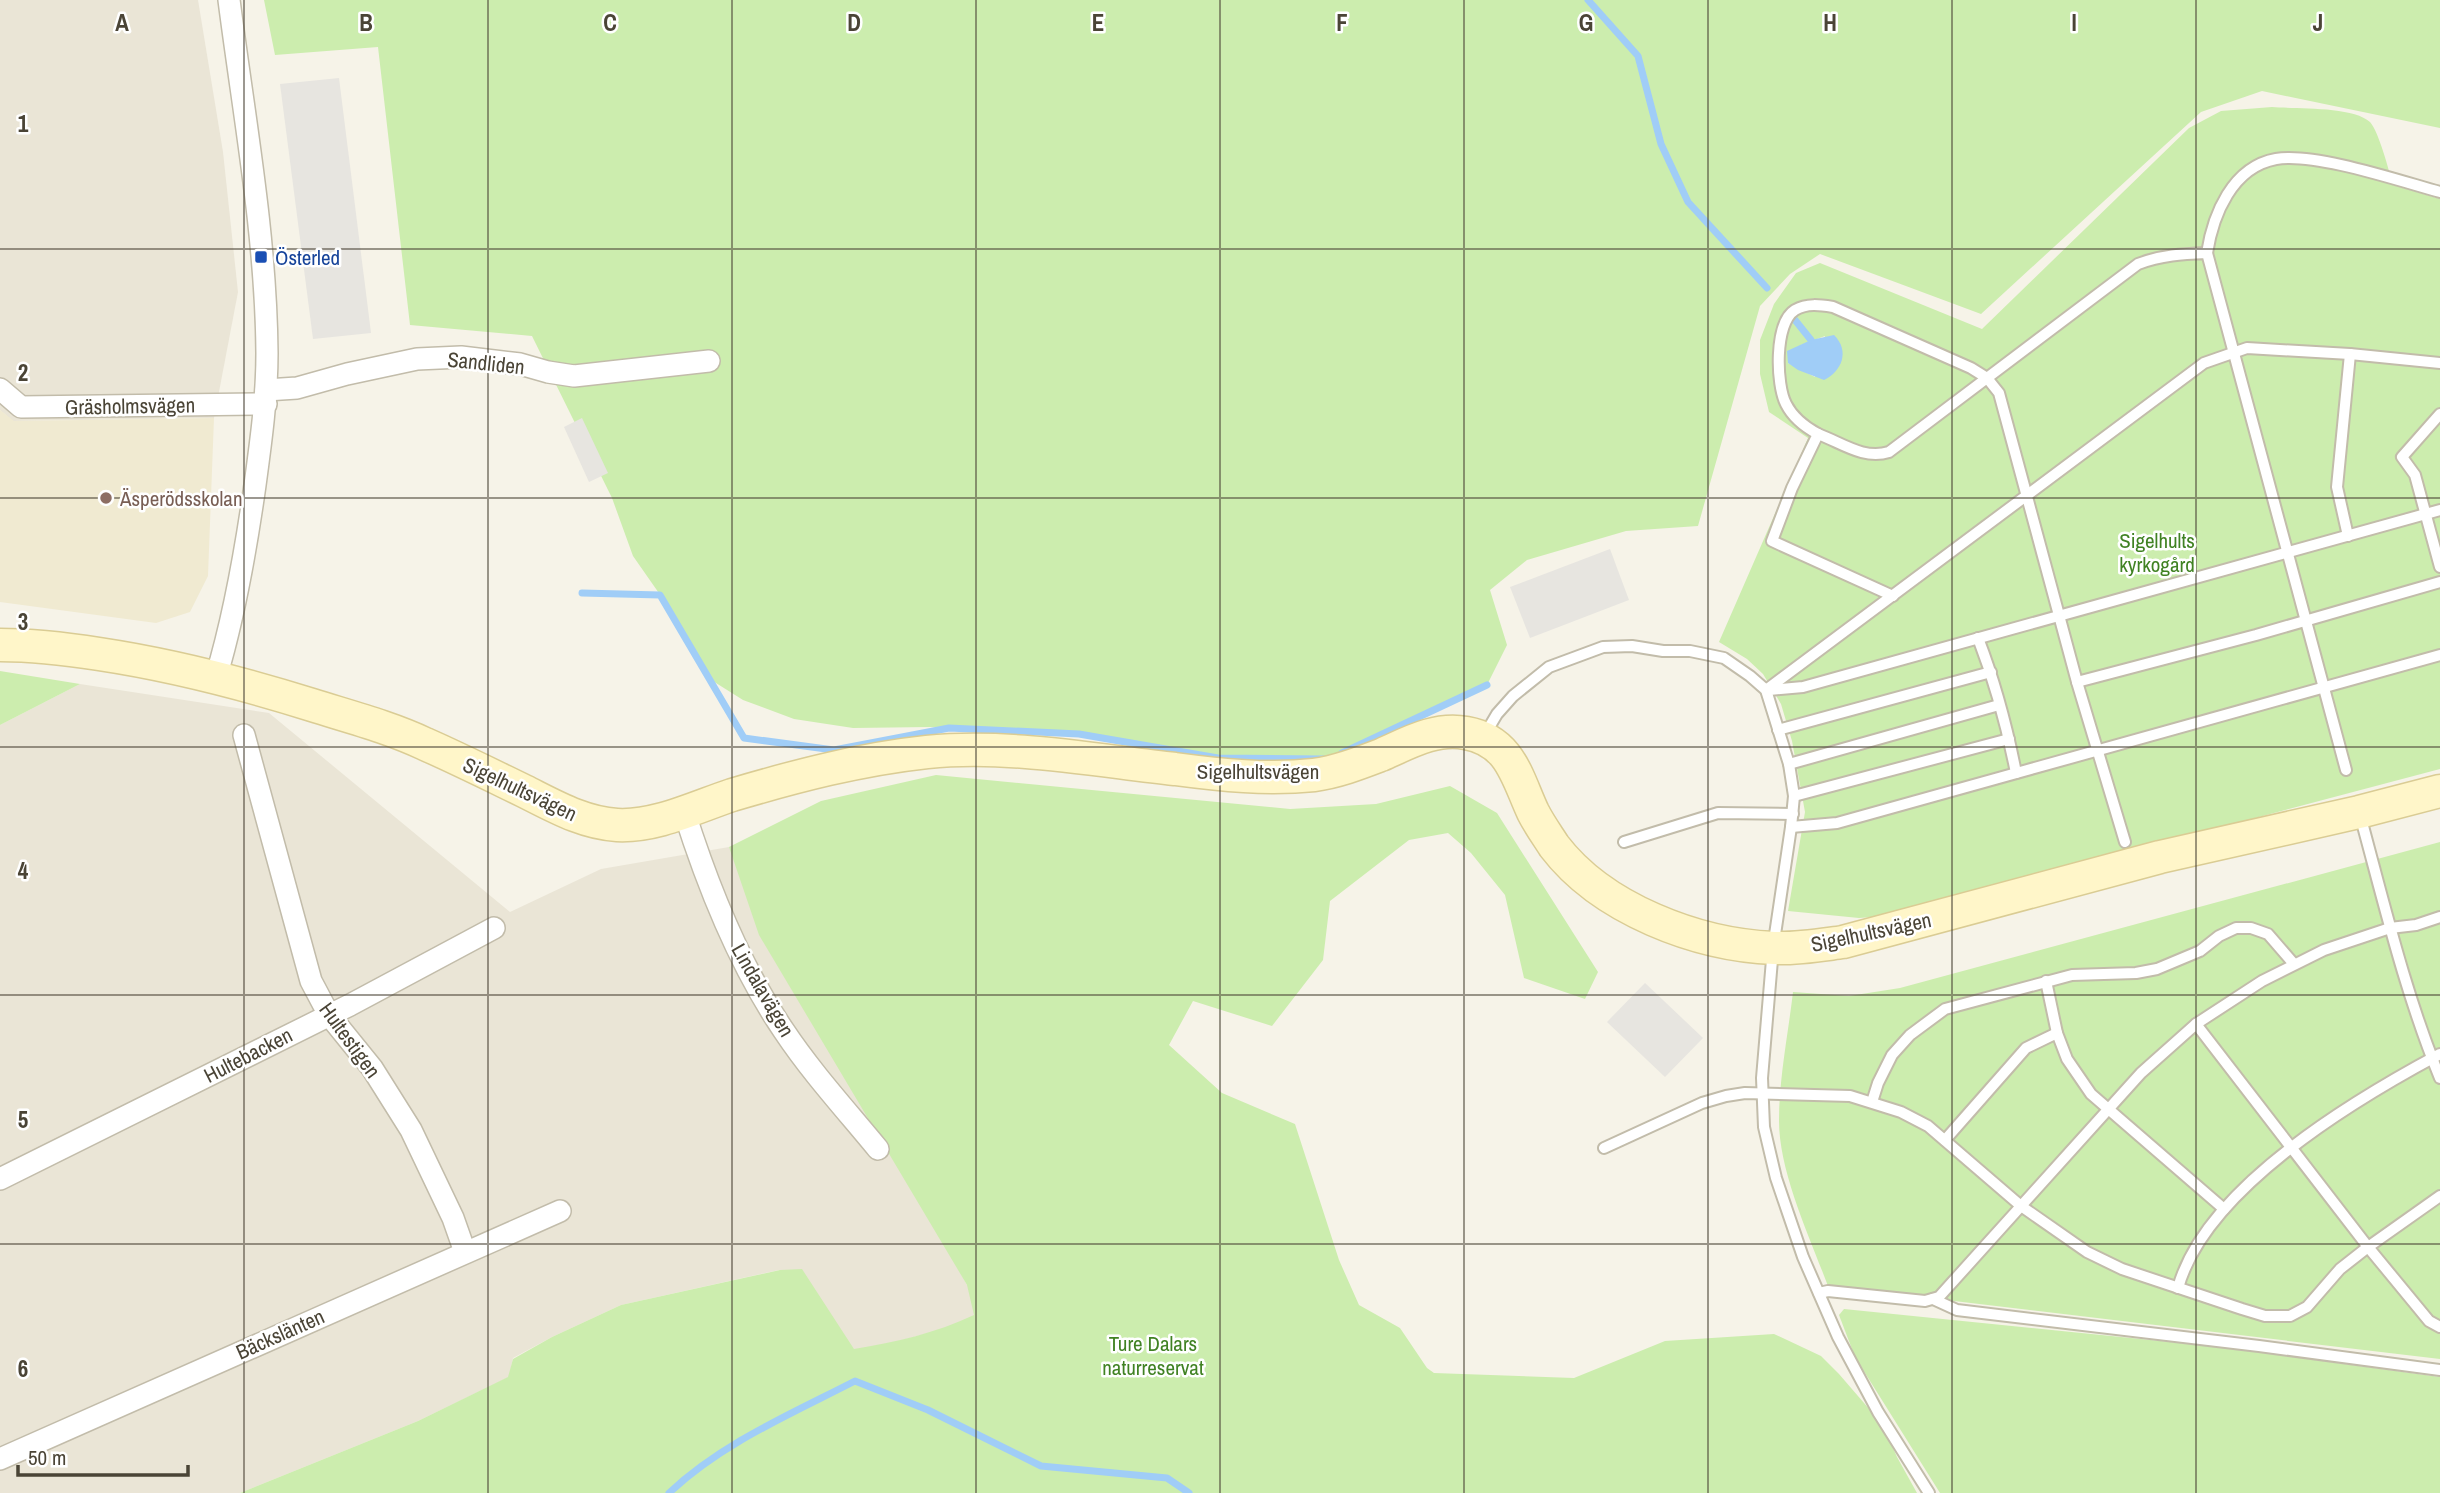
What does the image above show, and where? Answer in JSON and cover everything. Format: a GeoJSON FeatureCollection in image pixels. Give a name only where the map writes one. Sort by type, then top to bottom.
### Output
{"type":"FeatureCollection","features":[{"type":"Feature","properties":{"kind":"street"},"geometry":{"type":"LineString","coordinates":[[216,677],[241,579],[266,397],[264,291],[253,177],[229,0]]}},
{"type":"Feature","properties":{"kind":"street","name":"Sandliden"},"geometry":{"type":"LineString","coordinates":[[266,397],[347,374],[417,359],[472,359],[520,364],[574,376],[709,361]]}},
{"type":"Feature","properties":{"kind":"street","name":"Gräsholmsvägen"},"geometry":{"type":"LineString","coordinates":[[0,389],[21,407],[266,397]]}},
{"type":"Feature","properties":{"kind":"street","name":"Sigelhultsvägen"},"geometry":{"type":"LineString","coordinates":[[0,645],[81,651],[147,662],[216,677],[363,720],[420,741],[569,814],[615,825],[632,825],[794,777],[925,752],[1028,752],[1224,775],[1294,776],[1343,768],[1414,739],[1440,733],[1470,733],[1482,738],[1510,759],[1534,813],[1552,843],[1567,861],[1592,882],[1630,908],[1673,929],[1713,939],[1773,948],[1843,943],[2160,857],[2440,791]]}},
{"type":"Feature","properties":{"kind":"street","name":"Hultestigen"},"geometry":{"type":"LineString","coordinates":[[244,735],[311,981],[329,1015],[372,1068],[411,1130],[453,1218],[465,1252]]}},
{"type":"Feature","properties":{"kind":"street","name":"Lindalavägen"},"geometry":{"type":"LineString","coordinates":[[684,811],[723,917],[783,1031],[878,1149]]}},
{"type":"Feature","properties":{"kind":"street","name":"Hultebacken"},"geometry":{"type":"LineString","coordinates":[[0,1179],[329,1015],[494,928]]}},
{"type":"Feature","properties":{"kind":"street","name":"Bäckslänten"},"geometry":{"type":"LineString","coordinates":[[0,1459],[560,1211]]}},
{"type":"Feature","properties":{"kind":"lane"},"geometry":{"type":"LineString","coordinates":[[2346,770],[2232,352],[2207,253],[2210,234],[2221,205],[2235,182],[2254,167],[2274,159],[2298,158],[2350,168],[2440,192]]}},
{"type":"Feature","properties":{"kind":"lane"},"geometry":{"type":"LineString","coordinates":[[2125,842],[2077,682],[1999,393],[1987,378],[1971,368],[1833,307],[1814,304],[1795,310],[1787,318],[1778,359],[1786,404],[1806,428],[1862,453],[1876,456],[1889,452],[1987,378],[2138,264],[2152,258],[2207,253]]}},
{"type":"Feature","properties":{"kind":"lane"},"geometry":{"type":"LineString","coordinates":[[1766,690],[2027,497],[2187,373],[2204,363],[2247,348],[2440,363]]}},
{"type":"Feature","properties":{"kind":"lane"},"geometry":{"type":"LineString","coordinates":[[2348,536],[2337,487],[2350,354]]}},
{"type":"Feature","properties":{"kind":"lane"},"geometry":{"type":"LineString","coordinates":[[2440,414],[2402,457],[2415,475],[2440,567]]}},
{"type":"Feature","properties":{"kind":"lane"},"geometry":{"type":"LineString","coordinates":[[1818,434],[1792,488],[1772,541],[1893,596]]}},
{"type":"Feature","properties":{"kind":"lane"},"geometry":{"type":"LineString","coordinates":[[1766,690],[1803,687],[2440,510]]}},
{"type":"Feature","properties":{"kind":"lane"},"geometry":{"type":"LineString","coordinates":[[2077,682],[2440,582]]}},
{"type":"Feature","properties":{"kind":"lane"},"geometry":{"type":"LineString","coordinates":[[1978,638],[1991,672],[2016,773]]}},
{"type":"Feature","properties":{"kind":"lane"},"geometry":{"type":"LineString","coordinates":[[1482,738],[1497,714],[1513,696],[1549,667],[1603,648],[1632,646],[1663,651],[1690,651],[1724,658],[1766,690],[1789,764],[1794,796],[1773,948],[1762,1095],[1764,1127],[1776,1178],[1803,1256],[1846,1355],[1929,1493]]}},
{"type":"Feature","properties":{"kind":"lane"},"geometry":{"type":"LineString","coordinates":[[1791,827],[1837,823],[2440,654]]}},
{"type":"Feature","properties":{"kind":"lane"},"geometry":{"type":"LineString","coordinates":[[1778,730],[1991,672]]}},
{"type":"Feature","properties":{"kind":"lane"},"geometry":{"type":"LineString","coordinates":[[1789,764],[1999,705]]}},
{"type":"Feature","properties":{"kind":"lane"},"geometry":{"type":"LineString","coordinates":[[1794,796],[2009,739]]}},
{"type":"Feature","properties":{"kind":"lane"},"geometry":{"type":"LineString","coordinates":[[2359,812],[2390,928],[2436,1056],[2440,1078]]}},
{"type":"Feature","properties":{"kind":"lane"},"geometry":{"type":"LineString","coordinates":[[1623,842],[1718,813],[1793,814]]}},
{"type":"Feature","properties":{"kind":"lane"},"geometry":{"type":"LineString","coordinates":[[1819,1293],[1828,1291],[1911,1300],[1939,1297],[2107,1109],[2141,1073],[2196,1024],[2228,1001],[2325,950],[2390,928],[2416,925],[2440,917]]}},
{"type":"Feature","properties":{"kind":"lane"},"geometry":{"type":"LineString","coordinates":[[1872,1102],[1892,1055],[1925,1021],[1945,1009],[2072,975],[2136,973],[2157,969],[2200,951],[2219,936],[2235,928],[2251,928],[2268,934],[2294,964]]}},
{"type":"Feature","properties":{"kind":"lane"},"geometry":{"type":"LineString","coordinates":[[2046,981],[2057,1033],[2067,1059],[2091,1094],[2224,1209]]}},
{"type":"Feature","properties":{"kind":"lane"},"geometry":{"type":"LineString","coordinates":[[2196,1024],[2368,1247],[2429,1321],[2440,1327]]}},
{"type":"Feature","properties":{"kind":"lane"},"geometry":{"type":"LineString","coordinates":[[1945,1140],[2026,1048],[2057,1033]]}},
{"type":"Feature","properties":{"kind":"lane"},"geometry":{"type":"LineString","coordinates":[[2178,1287],[2190,1257],[2224,1209],[2292,1148],[2374,1091],[2436,1056]]}},
{"type":"Feature","properties":{"kind":"lane"},"geometry":{"type":"LineString","coordinates":[[1604,1147],[1702,1103],[1727,1096],[1850,1096],[1900,1112],[1928,1126],[2021,1206],[2087,1252],[2122,1269],[2265,1316],[2290,1316],[2307,1307],[2340,1269],[2440,1196]]}},
{"type":"Feature","properties":{"kind":"lane"},"geometry":{"type":"LineString","coordinates":[[1933,1299],[1957,1310],[2440,1370]]}},
{"type":"Feature","properties":{"kind":"shaded area"},"geometry":{"type":"Polygon","coordinates":[[[0,0],[198,0],[223,152],[238,292],[214,418],[13,421],[0,410],[0,0]]]}},
{"type":"Feature","properties":{"kind":"shaded area"},"geometry":{"type":"Polygon","coordinates":[[[339,78],[371,333],[313,339],[280,84],[339,78]]]}},
{"type":"Feature","properties":{"kind":"shaded area","name":"Äsperödsskolan"},"geometry":{"type":"Polygon","coordinates":[[[0,410],[14,421],[214,418],[208,576],[190,612],[156,623],[0,602],[0,410]]]}},
{"type":"Feature","properties":{"kind":"shaded area"},"geometry":{"type":"Polygon","coordinates":[[[582,418],[608,473],[589,482],[564,427],[582,418]]]}},
{"type":"Feature","properties":{"kind":"shaded area"},"geometry":{"type":"Polygon","coordinates":[[[1610,549],[1629,600],[1530,638],[1510,587],[1610,549]]]}},
{"type":"Feature","properties":{"kind":"shaded area"},"geometry":{"type":"Polygon","coordinates":[[[80,684],[269,713],[510,912],[601,869],[729,847],[967,1285],[1005,1293],[981,1313],[947,1328],[854,1350],[843,1334],[779,1270],[621,1305],[513,1358],[509,1377],[418,1421],[240,1493],[0,1493],[0,725],[80,684]]]}},
{"type":"Feature","properties":{"kind":"shaded area"},"geometry":{"type":"Polygon","coordinates":[[[1645,983],[1703,1038],[1665,1077],[1607,1022],[1645,983]]]}},
{"type":"Feature","properties":{"kind":"green space"},"geometry":{"type":"Polygon","coordinates":[[[264,0],[2440,0],[2440,128],[2262,91],[2201,112],[1981,314],[1820,254],[1790,274],[1760,306],[1698,526],[1626,531],[1527,560],[1490,590],[1507,645],[1487,685],[1358,749],[1314,765],[1249,764],[1106,736],[930,727],[853,728],[794,719],[743,700],[708,678],[677,619],[633,556],[612,498],[532,336],[410,325],[378,47],[275,55],[264,0]]]}},
{"type":"Feature","properties":{"kind":"green space","name":"Sigelhults kyrkogård"},"geometry":{"type":"Polygon","coordinates":[[[2272,107],[2309,108],[2351,113],[2362,117],[2370,122],[2377,134],[2393,185],[2440,199],[2440,769],[1886,916],[1859,918],[1788,911],[1805,812],[1792,741],[1781,704],[1763,674],[1747,659],[1719,642],[1808,438],[1769,412],[1760,374],[1760,340],[1774,304],[1796,273],[1820,263],[1982,329],[2189,128],[2221,111],[2272,107]],[[1825,336],[1801,345],[1788,363],[1815,377],[1825,336]]]}},
{"type":"Feature","properties":{"kind":"green space"},"geometry":{"type":"Polygon","coordinates":[[[0,671],[80,684],[0,725],[0,671]]]}},
{"type":"Feature","properties":{"kind":"green space","name":"Ture Dalars naturreservat"},"geometry":{"type":"Polygon","coordinates":[[[936,775],[1290,809],[1376,804],[1450,786],[1497,813],[1598,972],[1585,999],[1524,978],[1505,895],[1471,853],[1448,833],[1409,840],[1330,901],[1323,960],[1272,1026],[1193,1001],[1169,1045],[1222,1093],[1295,1124],[1339,1260],[1359,1305],[1400,1328],[1427,1368],[1434,1373],[1574,1378],[1665,1341],[1774,1334],[1821,1356],[1839,1374],[1883,1425],[1917,1493],[240,1493],[418,1421],[508,1377],[513,1359],[552,1337],[621,1305],[780,1270],[802,1269],[854,1349],[916,1336],[974,1315],[967,1285],[759,935],[729,847],[821,801],[936,775]]]}},
{"type":"Feature","properties":{"kind":"green space"},"geometry":{"type":"Polygon","coordinates":[[[2440,842],[2440,1359],[1828,1286],[1797,1205],[1780,1141],[1780,1089],[1793,992],[1849,996],[1900,988],[2440,842]]]}},
{"type":"Feature","properties":{"kind":"green space"},"geometry":{"type":"Polygon","coordinates":[[[1844,1309],[2220,1347],[2440,1377],[2440,1493],[1940,1493],[1855,1357],[1839,1315],[1844,1309]]]}},
{"type":"Feature","properties":{"kind":"water"},"geometry":{"type":"Polygon","coordinates":[[[1834,335],[1842,348],[1842,360],[1835,371],[1824,380],[1788,363],[1787,351],[1811,340],[1834,335]]]}},
{"type":"Feature","properties":{"kind":"waterway"},"geometry":{"type":"LineString","coordinates":[[1588,0],[1638,56],[1661,144],[1688,202],[1767,288]]}},
{"type":"Feature","properties":{"kind":"waterway"},"geometry":{"type":"LineString","coordinates":[[1795,320],[1811,340]]}},
{"type":"Feature","properties":{"kind":"waterway"},"geometry":{"type":"LineString","coordinates":[[582,593],[660,595],[744,738],[834,750],[949,728],[1079,734],[1218,758],[1324,759]]}},
{"type":"Feature","properties":{"kind":"waterway"},"geometry":{"type":"LineString","coordinates":[[1342,753],[1487,685]]}},
{"type":"Feature","properties":{"kind":"waterway"},"geometry":{"type":"LineString","coordinates":[[669,1493],[734,1444],[855,1381],[928,1410],[1041,1466],[1167,1478],[1189,1493]]}},
{"type":"Feature","properties":{"kind":"place","name":"Österled"},"geometry":{"type":"Point","coordinates":[261,257]}},
{"type":"Feature","properties":{"kind":"place","name":"Äsperödsskolan"},"geometry":{"type":"Point","coordinates":[106,498]}}]}
